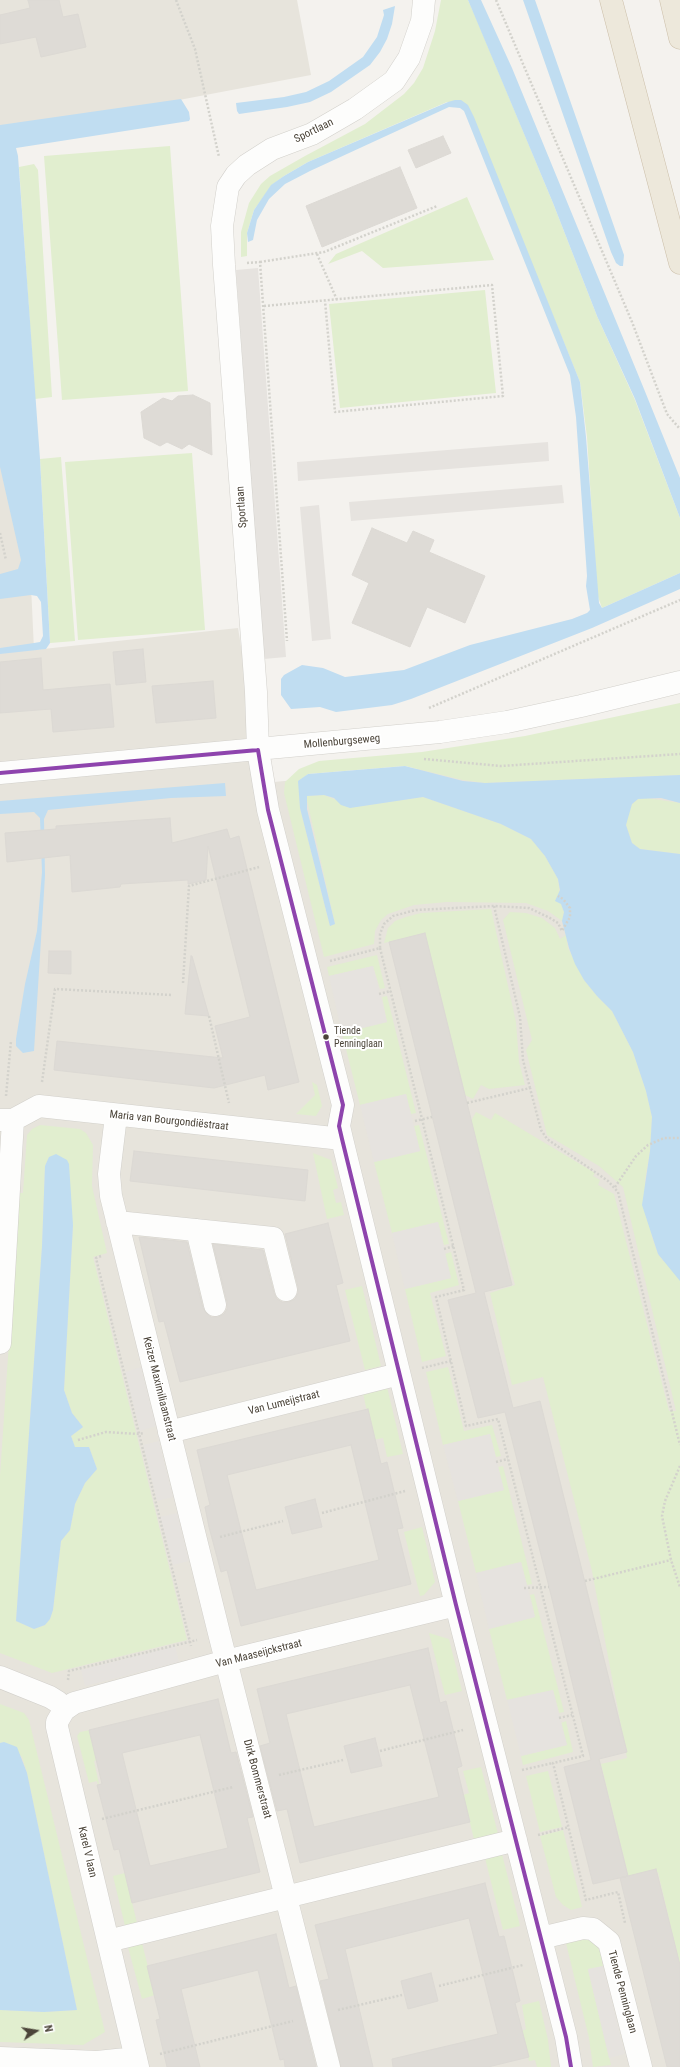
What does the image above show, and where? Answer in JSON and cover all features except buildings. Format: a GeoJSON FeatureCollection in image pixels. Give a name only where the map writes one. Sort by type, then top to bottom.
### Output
{"type":"FeatureCollection","features":[{"type":"Feature","properties":{"kind":"highway"},"geometry":{"type":"LineString","coordinates":[[611,0],[680,263]]}},
{"type":"Feature","properties":{"kind":"highway"},"geometry":{"type":"LineString","coordinates":[[671,0],[680,38]]}},
{"type":"Feature","properties":{"kind":"street","name":"Sportlaan"},"geometry":{"type":"LineString","coordinates":[[258,750],[256,692],[224,265],[222,226],[228,187],[236,175],[272,149],[318,131],[355,109],[394,81],[409,58],[422,21],[424,0]]}},
{"type":"Feature","properties":{"kind":"street","name":"Mollenburgseweg"},"geometry":{"type":"LineString","coordinates":[[0,773],[408,736],[507,722],[680,682]]}},
{"type":"Feature","properties":{"kind":"street"},"geometry":{"type":"LineString","coordinates":[[258,750],[268,810],[344,1105],[339,1126],[342,1139],[456,1605],[547,1959],[566,2037],[571,2067]]}},
{"type":"Feature","properties":{"kind":"street"},"geometry":{"type":"LineString","coordinates":[[0,1343],[6,1113],[39,1106]]}},
{"type":"Feature","properties":{"kind":"street","name":"Maria van Bourgondiëstraat"},"geometry":{"type":"LineString","coordinates":[[39,1106],[116,1116],[342,1139]]}},
{"type":"Feature","properties":{"kind":"street","name":"Keizer Maximiliaanstraat"},"geometry":{"type":"LineString","coordinates":[[116,1116],[109,1185],[226,1661]]}},
{"type":"Feature","properties":{"kind":"street"},"geometry":{"type":"LineString","coordinates":[[117,1222],[273,1238],[286,1290]]}},
{"type":"Feature","properties":{"kind":"street"},"geometry":{"type":"LineString","coordinates":[[197,1230],[215,1305]]}},
{"type":"Feature","properties":{"kind":"street","name":"Van Lumeijstraat"},"geometry":{"type":"LineString","coordinates":[[169,1429],[399,1374]]}},
{"type":"Feature","properties":{"kind":"street","name":"Van Maaseijckstraat"},"geometry":{"type":"LineString","coordinates":[[64,1710],[79,1702],[226,1661],[456,1605]]}},
{"type":"Feature","properties":{"kind":"street","name":"Dirk Bommerstraat"},"geometry":{"type":"LineString","coordinates":[[226,1661],[329,2067]]}},
{"type":"Feature","properties":{"kind":"street"},"geometry":{"type":"LineString","coordinates":[[0,1677],[50,1696],[58,1702],[64,1710]]}},
{"type":"Feature","properties":{"kind":"street","name":"Karel V laan"},"geometry":{"type":"LineString","coordinates":[[64,1710],[57,1722],[57,1727],[137,2062]]}},
{"type":"Feature","properties":{"kind":"street"},"geometry":{"type":"LineString","coordinates":[[108,1941],[516,1840]]}},
{"type":"Feature","properties":{"kind":"street","name":"Tiende Penninglaan"},"geometry":{"type":"LineString","coordinates":[[541,1938],[583,1928],[594,1929],[609,1942],[641,2067]]}},
{"type":"Feature","properties":{"kind":"street"},"geometry":{"type":"LineString","coordinates":[[0,2058],[137,2062]]}},
{"type":"Feature","properties":{"kind":"path"},"geometry":{"type":"LineString","coordinates":[[176,0],[195,49],[217,150],[228,187]]}},
{"type":"Feature","properties":{"kind":"path"},"geometry":{"type":"LineString","coordinates":[[496,0],[632,322],[667,414],[680,429]]}},
{"type":"Feature","properties":{"kind":"path"},"geometry":{"type":"LineString","coordinates":[[224,265],[260,262],[317,254],[437,206]]}},
{"type":"Feature","properties":{"kind":"path"},"geometry":{"type":"LineString","coordinates":[[317,254],[337,300]]}},
{"type":"Feature","properties":{"kind":"path"},"geometry":{"type":"LineString","coordinates":[[260,262],[287,641]]}},
{"type":"Feature","properties":{"kind":"path"},"geometry":{"type":"LineString","coordinates":[[264,306],[492,285],[503,396],[335,412],[325,301]]}},
{"type":"Feature","properties":{"kind":"path"},"geometry":{"type":"LineString","coordinates":[[0,533],[6,560]]}},
{"type":"Feature","properties":{"kind":"path"},"geometry":{"type":"LineString","coordinates":[[427,709],[680,600]]}},
{"type":"Feature","properties":{"kind":"path"},"geometry":{"type":"LineString","coordinates":[[408,736],[412,758],[501,766],[680,754]]}},
{"type":"Feature","properties":{"kind":"path"},"geometry":{"type":"LineString","coordinates":[[183,983],[189,886],[281,861]]}},
{"type":"Feature","properties":{"kind":"path"},"geometry":{"type":"LineString","coordinates":[[500,1775],[583,1756],[498,1419],[466,1426],[436,1297],[464,1290],[380,948],[380,934],[384,924],[393,916],[402,913],[436,908],[494,906],[529,908],[558,923],[562,931],[570,917],[570,908],[563,899],[558,896]]}},
{"type":"Feature","properties":{"kind":"path"},"geometry":{"type":"LineString","coordinates":[[494,906],[520,1017],[523,1060],[542,1134],[546,1139],[615,1187],[618,1192],[680,1445]]}},
{"type":"Feature","properties":{"kind":"path"},"geometry":{"type":"LineString","coordinates":[[308,966],[380,948]]}},
{"type":"Feature","properties":{"kind":"path"},"geometry":{"type":"LineString","coordinates":[[39,1106],[55,989],[172,995]]}},
{"type":"Feature","properties":{"kind":"path"},"geometry":{"type":"LineString","coordinates":[[379,994],[391,991]]}},
{"type":"Feature","properties":{"kind":"path"},"geometry":{"type":"LineString","coordinates":[[209,1016],[235,1128]]}},
{"type":"Feature","properties":{"kind":"path"},"geometry":{"type":"LineString","coordinates":[[6,1113],[11,1041]]}},
{"type":"Feature","properties":{"kind":"path"},"geometry":{"type":"LineString","coordinates":[[467,1103],[530,1088]]}},
{"type":"Feature","properties":{"kind":"path"},"geometry":{"type":"LineString","coordinates":[[415,1121],[432,1116]]}},
{"type":"Feature","properties":{"kind":"path"},"geometry":{"type":"LineString","coordinates":[[615,1187],[636,1156],[648,1146],[664,1138],[680,1138]]}},
{"type":"Feature","properties":{"kind":"path"},"geometry":{"type":"LineString","coordinates":[[444,1249],[454,1246]]}},
{"type":"Feature","properties":{"kind":"path"},"geometry":{"type":"LineString","coordinates":[[125,1250],[96,1258],[196,1670]]}},
{"type":"Feature","properties":{"kind":"path"},"geometry":{"type":"LineString","coordinates":[[420,1369],[451,1361]]}},
{"type":"Feature","properties":{"kind":"path"},"geometry":{"type":"LineString","coordinates":[[78,1440],[106,1432],[139,1434],[169,1429]]}},
{"type":"Feature","properties":{"kind":"path"},"geometry":{"type":"LineString","coordinates":[[496,1462],[508,1459]]}},
{"type":"Feature","properties":{"kind":"path"},"geometry":{"type":"LineString","coordinates":[[680,1466],[663,1508],[665,1535],[680,1587]]}},
{"type":"Feature","properties":{"kind":"path"},"geometry":{"type":"LineString","coordinates":[[322,1513],[427,1486]]}},
{"type":"Feature","properties":{"kind":"path"},"geometry":{"type":"LineString","coordinates":[[196,1543],[284,1521]]}},
{"type":"Feature","properties":{"kind":"path"},"geometry":{"type":"LineString","coordinates":[[585,1581],[671,1560]]}},
{"type":"Feature","properties":{"kind":"path"},"geometry":{"type":"LineString","coordinates":[[524,1588],[549,1587]]}},
{"type":"Feature","properties":{"kind":"path"},"geometry":{"type":"LineString","coordinates":[[64,1710],[69,1671],[219,1634]]}},
{"type":"Feature","properties":{"kind":"path"},"geometry":{"type":"LineString","coordinates":[[559,1718],[572,1715]]}},
{"type":"Feature","properties":{"kind":"path"},"geometry":{"type":"LineString","coordinates":[[380,1751],[487,1725]]}},
{"type":"Feature","properties":{"kind":"path"},"geometry":{"type":"LineString","coordinates":[[80,1824],[343,1760]]}},
{"type":"Feature","properties":{"kind":"path"},"geometry":{"type":"LineString","coordinates":[[553,1763],[586,1900],[618,1892],[627,1931]]}},
{"type":"Feature","properties":{"kind":"path"},"geometry":{"type":"LineString","coordinates":[[516,1840],[568,1827]]}},
{"type":"Feature","properties":{"kind":"path"},"geometry":{"type":"LineString","coordinates":[[438,1986],[547,1959]]}},
{"type":"Feature","properties":{"kind":"path"},"geometry":{"type":"LineString","coordinates":[[137,2062],[156,2055],[402,1994]]}},
{"type":"Feature","properties":{"kind":"shaded area"},"geometry":{"type":"Polygon","coordinates":[[[0,0],[297,0],[311,75],[10,132],[34,650],[238,628],[258,750],[274,782],[680,743],[680,2067],[0,2067],[0,0]]]}},
{"type":"Feature","properties":{"kind":"shaded area"},"geometry":{"type":"Polygon","coordinates":[[[258,268],[286,657],[264,659],[236,270],[258,268]]]}},
{"type":"Feature","properties":{"kind":"shaded area"},"geometry":{"type":"Polygon","coordinates":[[[548,442],[549,461],[298,481],[297,462],[548,442]]]}},
{"type":"Feature","properties":{"kind":"shaded area"},"geometry":{"type":"Polygon","coordinates":[[[562,485],[564,503],[351,521],[349,502],[562,485]]]}},
{"type":"Feature","properties":{"kind":"shaded area"},"geometry":{"type":"Polygon","coordinates":[[[319,505],[331,639],[312,641],[300,507],[319,505]]]}},
{"type":"Feature","properties":{"kind":"shaded area"},"geometry":{"type":"Polygon","coordinates":[[[373,966],[387,1022],[342,1033],[329,976],[373,966]]]}},
{"type":"Feature","properties":{"kind":"shaded area"},"geometry":{"type":"Polygon","coordinates":[[[406,1094],[420,1151],[374,1162],[360,1105],[406,1094]]]}},
{"type":"Feature","properties":{"kind":"shaded area"},"geometry":{"type":"Polygon","coordinates":[[[438,1222],[451,1278],[405,1289],[392,1233],[438,1222]]]}},
{"type":"Feature","properties":{"kind":"shaded area"},"geometry":{"type":"Polygon","coordinates":[[[141,1367],[156,1426],[140,1431],[125,1372],[141,1367]]]}},
{"type":"Feature","properties":{"kind":"shaded area"},"geometry":{"type":"Polygon","coordinates":[[[490,1434],[504,1490],[458,1501],[443,1445],[490,1434]]]}},
{"type":"Feature","properties":{"kind":"shaded area"},"geometry":{"type":"Polygon","coordinates":[[[159,1441],[173,1497],[157,1501],[143,1445],[159,1441]]]}},
{"type":"Feature","properties":{"kind":"shaded area"},"geometry":{"type":"Polygon","coordinates":[[[177,1513],[189,1561],[173,1565],[160,1517],[177,1513]]]}},
{"type":"Feature","properties":{"kind":"shaded area"},"geometry":{"type":"Polygon","coordinates":[[[521,1562],[535,1617],[489,1629],[476,1573],[521,1562]]]}},
{"type":"Feature","properties":{"kind":"shaded area"},"geometry":{"type":"Polygon","coordinates":[[[175,1646],[179,1662],[85,1686],[81,1670],[175,1646]]]}},
{"type":"Feature","properties":{"kind":"shaded area"},"geometry":{"type":"Polygon","coordinates":[[[553,1690],[567,1745],[521,1756],[507,1700],[553,1690]]]}},
{"type":"Feature","properties":{"kind":"shaded area"},"geometry":{"type":"Polygon","coordinates":[[[603,1966],[625,2054],[609,2058],[588,1969],[603,1966]]]}},
{"type":"Feature","properties":{"kind":"green space"},"geometry":{"type":"Polygon","coordinates":[[[441,0],[468,0],[553,203],[597,316],[635,400],[680,518],[680,573],[602,608],[597,594],[587,437],[580,382],[467,105],[447,102],[308,162],[284,176],[272,185],[254,210],[247,233],[247,256],[241,257],[241,232],[249,203],[261,184],[270,176],[365,124],[404,94],[414,83],[423,68],[435,31],[441,0]]]}},
{"type":"Feature","properties":{"kind":"green space"},"geometry":{"type":"Polygon","coordinates":[[[170,146],[188,391],[62,400],[44,156],[170,146]]]}},
{"type":"Feature","properties":{"kind":"green space"},"geometry":{"type":"Polygon","coordinates":[[[34,164],[38,170],[52,397],[35,399],[19,167],[34,164]]]}},
{"type":"Feature","properties":{"kind":"green space"},"geometry":{"type":"Polygon","coordinates":[[[467,197],[494,260],[383,268],[362,251],[328,264],[336,254],[467,197]]]}},
{"type":"Feature","properties":{"kind":"green space"},"geometry":{"type":"Polygon","coordinates":[[[485,290],[496,393],[340,408],[329,304],[485,290]]]}},
{"type":"Feature","properties":{"kind":"green space"},"geometry":{"type":"Polygon","coordinates":[[[192,453],[205,630],[78,640],[65,462],[192,453]]]}},
{"type":"Feature","properties":{"kind":"green space"},"geometry":{"type":"Polygon","coordinates":[[[61,457],[75,641],[50,643],[40,459],[61,457]]]}},
{"type":"Feature","properties":{"kind":"green space"},"geometry":{"type":"Polygon","coordinates":[[[680,703],[680,775],[485,783],[463,780],[405,766],[308,774],[299,782],[300,808],[330,926],[335,924],[306,796],[324,795],[354,807],[423,797],[501,824],[531,839],[545,856],[558,879],[561,904],[564,912],[562,921],[548,911],[526,903],[447,902],[414,905],[388,914],[381,920],[375,931],[374,944],[324,957],[284,793],[285,782],[299,769],[319,761],[422,752],[525,736],[680,703]]]}},
{"type":"Feature","properties":{"kind":"green space"},"geometry":{"type":"Polygon","coordinates":[[[647,798],[680,803],[680,854],[640,849],[632,843],[626,825],[628,814],[632,804],[638,799],[647,798]]]}},
{"type":"Feature","properties":{"kind":"green space"},"geometry":{"type":"Polygon","coordinates":[[[491,909],[516,1022],[519,1062],[525,1085],[489,1089],[481,1085],[473,1099],[465,1095],[425,933],[384,943],[388,928],[395,921],[406,917],[421,913],[491,909]]]}},
{"type":"Feature","properties":{"kind":"green space"},"geometry":{"type":"Polygon","coordinates":[[[510,912],[526,913],[542,918],[555,928],[560,939],[566,935],[568,948],[584,980],[612,1011],[633,1052],[646,1091],[652,1117],[650,1151],[645,1180],[652,1237],[658,1254],[664,1262],[680,1258],[680,1966],[658,1872],[629,1879],[601,1764],[627,1758],[592,1571],[543,1377],[512,1385],[490,1293],[515,1285],[471,1121],[476,1112],[491,1120],[495,1113],[595,1173],[593,1176],[600,1180],[598,1185],[614,1194],[669,1411],[676,1411],[623,1187],[599,1166],[547,1135],[526,1050],[532,1040],[503,920],[510,912]]]}},
{"type":"Feature","properties":{"kind":"green space"},"geometry":{"type":"Polygon","coordinates":[[[377,955],[385,988],[380,989],[373,966],[329,976],[327,967],[377,955]]]}},
{"type":"Feature","properties":{"kind":"green space"},"geometry":{"type":"Polygon","coordinates":[[[387,996],[416,1113],[411,1114],[406,1094],[360,1105],[342,1033],[387,1022],[382,997],[387,996]]]}},
{"type":"Feature","properties":{"kind":"green space"},"geometry":{"type":"Polygon","coordinates":[[[312,1082],[317,1085],[322,1106],[316,1116],[296,1114],[315,1095],[312,1082]]]}},
{"type":"Feature","properties":{"kind":"green space"},"geometry":{"type":"Polygon","coordinates":[[[40,1125],[80,1129],[86,1133],[93,1145],[92,1186],[107,1253],[93,1257],[187,1640],[52,1673],[0,1653],[0,1476],[19,1193],[23,1193],[27,1135],[32,1129],[40,1125]],[[49,1157],[45,1166],[42,1246],[16,1621],[34,1629],[45,1625],[50,1619],[53,1610],[61,1541],[70,1530],[75,1504],[85,1483],[97,1469],[89,1447],[75,1447],[71,1436],[83,1427],[72,1413],[64,1390],[73,1225],[49,1157]]]}},
{"type":"Feature","properties":{"kind":"green space"},"geometry":{"type":"Polygon","coordinates":[[[419,1125],[449,1244],[444,1245],[438,1222],[392,1233],[374,1162],[420,1151],[414,1126],[419,1125]]]}},
{"type":"Feature","properties":{"kind":"green space"},"geometry":{"type":"Polygon","coordinates":[[[313,1153],[331,1160],[338,1188],[333,1190],[336,1203],[341,1202],[344,1215],[327,1219],[313,1153]]]}},
{"type":"Feature","properties":{"kind":"green space"},"geometry":{"type":"Polygon","coordinates":[[[451,1252],[459,1285],[430,1293],[446,1356],[422,1362],[405,1289],[451,1278],[445,1254],[451,1252]]]}},
{"type":"Feature","properties":{"kind":"green space"},"geometry":{"type":"Polygon","coordinates":[[[362,1286],[381,1366],[365,1370],[345,1290],[362,1286]]]}},
{"type":"Feature","properties":{"kind":"green space"},"geometry":{"type":"Polygon","coordinates":[[[448,1367],[464,1431],[492,1425],[501,1456],[496,1457],[490,1434],[443,1445],[426,1372],[448,1367]]]}},
{"type":"Feature","properties":{"kind":"green space"},"geometry":{"type":"Polygon","coordinates":[[[387,1387],[403,1454],[387,1457],[383,1438],[373,1440],[363,1393],[387,1387]]]}},
{"type":"Feature","properties":{"kind":"green space"},"geometry":{"type":"Polygon","coordinates":[[[503,1466],[532,1584],[527,1585],[521,1562],[476,1573],[458,1501],[504,1490],[498,1467],[503,1466]]]}},
{"type":"Feature","properties":{"kind":"green space"},"geometry":{"type":"Polygon","coordinates":[[[422,1527],[435,1582],[424,1595],[420,1596],[404,1532],[422,1527]]]}},
{"type":"Feature","properties":{"kind":"green space"},"geometry":{"type":"Polygon","coordinates":[[[534,1594],[564,1712],[559,1713],[553,1690],[507,1700],[489,1629],[535,1617],[530,1595],[534,1594]]]}},
{"type":"Feature","properties":{"kind":"green space"},"geometry":{"type":"Polygon","coordinates":[[[429,1633],[449,1639],[462,1691],[445,1695],[429,1633]]]}},
{"type":"Feature","properties":{"kind":"green space"},"geometry":{"type":"Polygon","coordinates":[[[0,1704],[24,1713],[29,1720],[105,2032],[83,2045],[0,2042],[0,2010],[44,2012],[77,2010],[27,1773],[22,1757],[4,1742],[0,1743],[0,1704]]]}},
{"type":"Feature","properties":{"kind":"green space"},"geometry":{"type":"Polygon","coordinates":[[[566,1721],[573,1752],[523,1765],[521,1756],[567,1745],[561,1723],[566,1721]]]}},
{"type":"Feature","properties":{"kind":"green space"},"geometry":{"type":"Polygon","coordinates":[[[90,1730],[97,1760],[94,1761],[98,1785],[97,1781],[89,1783],[77,1736],[80,1732],[90,1730]]]}},
{"type":"Feature","properties":{"kind":"green space"},"geometry":{"type":"Polygon","coordinates":[[[481,1767],[498,1834],[474,1839],[463,1795],[469,1793],[463,1771],[481,1767]]]}},
{"type":"Feature","properties":{"kind":"green space"},"geometry":{"type":"Polygon","coordinates":[[[548,1771],[562,1827],[540,1832],[526,1776],[548,1771]]]}},
{"type":"Feature","properties":{"kind":"green space"},"geometry":{"type":"Polygon","coordinates":[[[563,1830],[582,1907],[571,1910],[563,1905],[556,1897],[540,1836],[563,1830]]]}},
{"type":"Feature","properties":{"kind":"green space"},"geometry":{"type":"Polygon","coordinates":[[[502,1854],[520,1926],[503,1930],[485,1858],[502,1854]]]}},
{"type":"Feature","properties":{"kind":"green space"},"geometry":{"type":"Polygon","coordinates":[[[125,1873],[137,1923],[125,1926],[113,1876],[125,1873]]]}},
{"type":"Feature","properties":{"kind":"green space"},"geometry":{"type":"Polygon","coordinates":[[[585,1939],[593,1941],[600,1951],[603,1966],[588,1970],[611,2065],[593,2067],[589,2038],[566,1943],[585,1939]]]}},
{"type":"Feature","properties":{"kind":"green space"},"geometry":{"type":"Polygon","coordinates":[[[142,1943],[155,1995],[142,1999],[128,1947],[142,1943]]]}},
{"type":"Feature","properties":{"kind":"green space"},"geometry":{"type":"Polygon","coordinates":[[[539,2001],[548,2040],[551,2067],[537,2067],[535,2060],[529,2061],[522,2031],[526,2029],[522,2005],[539,2001]]]}},
{"type":"Feature","properties":{"kind":"water"},"geometry":{"type":"Polygon","coordinates":[[[468,0],[481,0],[512,68],[644,389],[680,478],[680,518],[635,399],[597,316],[553,203],[468,0]]]}},
{"type":"Feature","properties":{"kind":"water"},"geometry":{"type":"Polygon","coordinates":[[[523,0],[535,0],[624,255],[623,266],[616,263],[611,252],[523,0]]]}},
{"type":"Feature","properties":{"kind":"water"},"geometry":{"type":"Polygon","coordinates":[[[395,6],[392,24],[387,39],[380,52],[370,65],[331,92],[310,102],[239,114],[236,103],[284,97],[306,92],[329,81],[363,57],[377,37],[384,15],[383,10],[395,6]]]}},
{"type":"Feature","properties":{"kind":"water"},"geometry":{"type":"Polygon","coordinates":[[[181,99],[189,112],[189,121],[16,148],[18,156],[40,459],[50,643],[46,649],[0,654],[0,648],[40,642],[43,636],[41,602],[37,596],[31,595],[0,599],[0,574],[18,569],[21,560],[0,467],[0,125],[181,99]]]}},
{"type":"Feature","properties":{"kind":"water"},"geometry":{"type":"Polygon","coordinates":[[[455,100],[461,100],[468,105],[474,117],[580,382],[586,437],[599,603],[602,608],[680,573],[680,589],[592,628],[411,699],[392,705],[336,712],[320,707],[291,709],[281,695],[281,679],[284,675],[302,665],[323,668],[345,677],[404,670],[470,645],[572,619],[587,613],[590,610],[586,586],[587,576],[576,417],[570,375],[464,111],[460,108],[449,107],[285,184],[269,199],[257,220],[253,240],[248,242],[247,233],[254,210],[271,185],[284,176],[308,162],[455,100]]]}},
{"type":"Feature","properties":{"kind":"water"},"geometry":{"type":"Polygon","coordinates":[[[405,766],[463,781],[485,783],[680,775],[680,803],[661,798],[638,799],[632,804],[626,825],[632,843],[640,849],[680,854],[680,1281],[658,1254],[642,1205],[650,1151],[652,1117],[646,1091],[633,1052],[612,1011],[584,980],[575,964],[562,921],[564,912],[561,904],[555,901],[560,890],[558,879],[545,856],[531,839],[501,824],[423,797],[350,808],[341,805],[334,798],[324,795],[307,796],[307,809],[335,924],[330,926],[300,808],[298,781],[308,774],[405,766]]]}},
{"type":"Feature","properties":{"kind":"water"},"geometry":{"type":"Polygon","coordinates":[[[225,783],[226,796],[171,798],[48,810],[44,819],[45,876],[34,1051],[23,1053],[16,1046],[16,1039],[25,984],[37,931],[42,872],[40,818],[34,812],[0,814],[0,801],[225,783]]]}},
{"type":"Feature","properties":{"kind":"water"},"geometry":{"type":"Polygon","coordinates":[[[56,1154],[67,1160],[69,1164],[73,1225],[64,1390],[72,1413],[83,1427],[71,1436],[75,1447],[89,1447],[97,1469],[85,1483],[75,1504],[70,1530],[61,1541],[53,1610],[50,1619],[45,1625],[34,1629],[16,1621],[42,1246],[45,1166],[49,1157],[56,1154]]]}},
{"type":"Feature","properties":{"kind":"water"},"geometry":{"type":"Polygon","coordinates":[[[4,1742],[17,1747],[27,1773],[77,2010],[44,2012],[0,2010],[0,1743],[4,1742]]]}},
{"type":"Feature","properties":{"kind":"transit line"},"geometry":{"type":"LineString","coordinates":[[258,750],[268,810],[343,1105],[339,1126],[342,1139],[456,1605],[566,2037],[571,2067]]}},
{"type":"Feature","properties":{"kind":"transit line"},"geometry":{"type":"LineString","coordinates":[[0,773],[258,750]]}},
{"type":"Feature","properties":{"kind":"place","name":"Tiende Penninglaan"},"geometry":{"type":"Point","coordinates":[326,1037]}}]}
